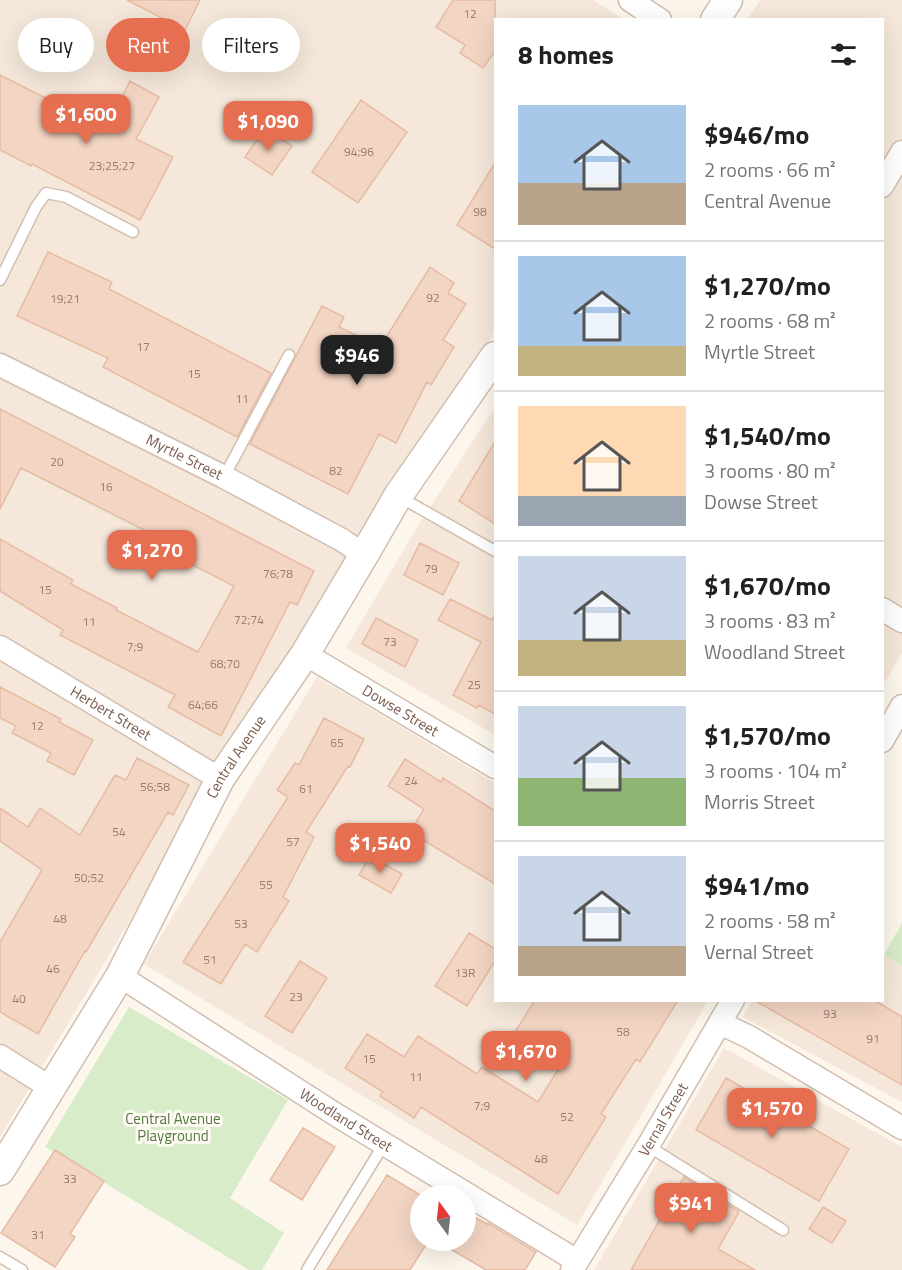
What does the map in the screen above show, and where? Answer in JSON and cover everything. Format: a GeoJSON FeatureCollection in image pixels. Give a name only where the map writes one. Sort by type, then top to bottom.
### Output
{"type":"FeatureCollection","features":[{"type":"Feature","properties":{"kind":"street"},"geometry":{"type":"LineString","coordinates":[[630,0],[657,18]]}},
{"type":"Feature","properties":{"kind":"street"},"geometry":{"type":"LineString","coordinates":[[716,18],[728,0]]}},
{"type":"Feature","properties":{"kind":"street"},"geometry":{"type":"LineString","coordinates":[[884,183],[902,152]]}},
{"type":"Feature","properties":{"kind":"street","name":"Central Avenue"},"geometry":{"type":"LineString","coordinates":[[0,1171],[120,976],[220,779],[305,654],[398,496],[494,357]]}},
{"type":"Feature","properties":{"kind":"street","name":"Myrtle Street"},"geometry":{"type":"LineString","coordinates":[[0,365],[224,477],[342,540],[364,555]]}},
{"type":"Feature","properties":{"kind":"street"},"geometry":{"type":"LineString","coordinates":[[884,610],[902,621]]}},
{"type":"Feature","properties":{"kind":"street","name":"Herbert Street"},"geometry":{"type":"LineString","coordinates":[[0,647],[220,779]]}},
{"type":"Feature","properties":{"kind":"street","name":"Dowse Street"},"geometry":{"type":"LineString","coordinates":[[305,654],[494,766]]}},
{"type":"Feature","properties":{"kind":"street"},"geometry":{"type":"LineString","coordinates":[[884,738],[902,706]]}},
{"type":"Feature","properties":{"kind":"street","name":"Woodland Street"},"geometry":{"type":"LineString","coordinates":[[120,976],[574,1265]]}},
{"type":"Feature","properties":{"kind":"street","name":"Vernal Street"},"geometry":{"type":"LineString","coordinates":[[574,1265],[648,1146],[732,1002]]}},
{"type":"Feature","properties":{"kind":"street"},"geometry":{"type":"LineString","coordinates":[[720,1023],[749,1037],[902,1128]]}},
{"type":"Feature","properties":{"kind":"street"},"geometry":{"type":"LineString","coordinates":[[0,1056],[51,1088]]}},
{"type":"Feature","properties":{"kind":"lane"},"geometry":{"type":"LineString","coordinates":[[0,279],[36,207],[46,193],[66,197],[133,232]]}},
{"type":"Feature","properties":{"kind":"lane"},"geometry":{"type":"LineString","coordinates":[[224,477],[289,355]]}},
{"type":"Feature","properties":{"kind":"lane"},"geometry":{"type":"LineString","coordinates":[[398,496],[494,550]]}},
{"type":"Feature","properties":{"kind":"lane"},"geometry":{"type":"LineString","coordinates":[[307,1270],[384,1144]]}},
{"type":"Feature","properties":{"kind":"lane"},"geometry":{"type":"LineString","coordinates":[[648,1146],[783,1230]]}},
{"type":"Feature","properties":{"kind":"lane"},"geometry":{"type":"LineString","coordinates":[[0,1257],[22,1270]]}},
{"type":"Feature","properties":{"kind":"shaded area"},"geometry":{"type":"Polygon","coordinates":[[[0,0],[593,0],[621,18],[494,18],[494,333],[341,568],[0,1137],[0,0]]]}},
{"type":"Feature","properties":{"kind":"shaded area"},"geometry":{"type":"Polygon","coordinates":[[[760,0],[902,0],[902,653],[884,684],[884,18],[748,18],[760,0]]]}},
{"type":"Feature","properties":{"kind":"shaded area"},"geometry":{"type":"Polygon","coordinates":[[[494,409],[494,734],[346,648],[414,532],[494,409]]]}},
{"type":"Feature","properties":{"kind":"shaded area"},"geometry":{"type":"Polygon","coordinates":[[[317,677],[494,782],[494,1002],[707,1002],[577,1225],[144,964],[317,677]]]}},
{"type":"Feature","properties":{"kind":"shaded area"},"geometry":{"type":"Polygon","coordinates":[[[884,955],[902,966],[902,1102],[743,1017],[751,1002],[884,1002],[884,955]]]}},
{"type":"Feature","properties":{"kind":"shaded area"},"geometry":{"type":"Polygon","coordinates":[[[724,1048],[902,1147],[902,1270],[594,1270],[724,1048]]]}},
{"type":"Feature","properties":{"kind":"green space"},"geometry":{"type":"Polygon","coordinates":[[[902,923],[902,966],[884,955],[902,923]]]}},
{"type":"Feature","properties":{"kind":"green space","name":"Central Avenue Playground"},"geometry":{"type":"Polygon","coordinates":[[[129,1007],[288,1100],[230,1198],[284,1233],[262,1270],[249,1270],[45,1147],[129,1007]]]}},
{"type":"Feature","properties":{"kind":"building"},"geometry":{"type":"Polygon","coordinates":[[[127,0],[200,0],[190,20],[190,18],[162,18],[127,0]]]}},
{"type":"Feature","properties":{"kind":"building"},"geometry":{"type":"Polygon","coordinates":[[[453,0],[495,0],[494,52],[483,68],[460,53],[465,45],[436,27],[453,0]]]}},
{"type":"Feature","properties":{"kind":"building"},"geometry":{"type":"Polygon","coordinates":[[[0,75],[81,116],[83,111],[108,124],[130,81],[159,97],[136,139],[173,157],[140,220],[0,150],[0,75]]]}},
{"type":"Feature","properties":{"kind":"building"},"geometry":{"type":"Polygon","coordinates":[[[361,100],[407,132],[358,203],[312,172],[361,100]]]}},
{"type":"Feature","properties":{"kind":"building"},"geometry":{"type":"Polygon","coordinates":[[[265,128],[292,146],[272,175],[245,157],[265,128]]]}},
{"type":"Feature","properties":{"kind":"building"},"geometry":{"type":"Polygon","coordinates":[[[494,165],[494,248],[457,225],[494,165]]]}},
{"type":"Feature","properties":{"kind":"building"},"geometry":{"type":"Polygon","coordinates":[[[48,252],[112,282],[109,289],[271,373],[237,437],[103,367],[108,358],[17,316],[48,252]]]}},
{"type":"Feature","properties":{"kind":"building"},"geometry":{"type":"Polygon","coordinates":[[[430,267],[454,283],[448,293],[466,304],[443,340],[454,347],[431,385],[427,382],[396,443],[379,434],[348,494],[250,444],[322,306],[344,317],[339,327],[380,347],[430,267]]]}},
{"type":"Feature","properties":{"kind":"building"},"geometry":{"type":"Polygon","coordinates":[[[0,409],[314,571],[297,605],[290,602],[221,736],[168,707],[175,695],[60,635],[63,630],[0,591],[0,539],[73,580],[71,584],[117,608],[116,610],[198,652],[234,586],[173,555],[178,547],[21,468],[0,509],[0,409]]]}},
{"type":"Feature","properties":{"kind":"building"},"geometry":{"type":"Polygon","coordinates":[[[494,444],[494,523],[459,501],[494,444]]]}},
{"type":"Feature","properties":{"kind":"building"},"geometry":{"type":"Polygon","coordinates":[[[420,543],[459,563],[443,595],[404,575],[420,543]]]}},
{"type":"Feature","properties":{"kind":"building"},"geometry":{"type":"Polygon","coordinates":[[[450,599],[492,620],[494,616],[494,713],[479,705],[477,708],[453,695],[481,642],[438,620],[450,599]]]}},
{"type":"Feature","properties":{"kind":"building"},"geometry":{"type":"Polygon","coordinates":[[[376,618],[418,640],[405,667],[362,644],[376,618]]]}},
{"type":"Feature","properties":{"kind":"building"},"geometry":{"type":"Polygon","coordinates":[[[0,687],[61,719],[59,722],[93,740],[74,775],[47,761],[51,753],[12,733],[16,726],[0,718],[0,687]]]}},
{"type":"Feature","properties":{"kind":"building"},"geometry":{"type":"Polygon","coordinates":[[[324,718],[364,739],[350,767],[348,766],[306,832],[314,837],[283,897],[289,901],[257,952],[245,944],[221,984],[183,962],[288,797],[277,790],[295,763],[299,765],[324,718]]]}},
{"type":"Feature","properties":{"kind":"building"},"geometry":{"type":"Polygon","coordinates":[[[137,758],[189,785],[173,815],[168,812],[38,1034],[0,1012],[0,942],[42,870],[0,841],[0,808],[28,827],[40,808],[80,835],[115,775],[126,780],[137,758]]]}},
{"type":"Feature","properties":{"kind":"building"},"geometry":{"type":"Polygon","coordinates":[[[405,759],[441,782],[443,778],[494,810],[494,883],[410,832],[424,809],[388,786],[405,759]]]}},
{"type":"Feature","properties":{"kind":"building"},"geometry":{"type":"Polygon","coordinates":[[[370,856],[402,874],[391,893],[359,875],[370,856]]]}},
{"type":"Feature","properties":{"kind":"building"},"geometry":{"type":"Polygon","coordinates":[[[469,933],[494,948],[494,963],[467,1006],[435,986],[469,933]]]}},
{"type":"Feature","properties":{"kind":"building"},"geometry":{"type":"Polygon","coordinates":[[[300,961],[327,978],[292,1033],[265,1016],[300,961]]]}},
{"type":"Feature","properties":{"kind":"building"},"geometry":{"type":"Polygon","coordinates":[[[534,1002],[677,1002],[640,1062],[636,1059],[601,1114],[606,1117],[558,1194],[421,1107],[414,1118],[380,1096],[383,1092],[345,1068],[367,1034],[404,1057],[418,1036],[477,1074],[482,1067],[538,1102],[561,1065],[513,1035],[534,1002]]]}},
{"type":"Feature","properties":{"kind":"building"},"geometry":{"type":"Polygon","coordinates":[[[757,1002],[877,1002],[902,1017],[902,1085],[757,1002]]]}},
{"type":"Feature","properties":{"kind":"building"},"geometry":{"type":"Polygon","coordinates":[[[726,1078],[849,1149],[819,1201],[696,1130],[726,1078]]]}},
{"type":"Feature","properties":{"kind":"building"},"geometry":{"type":"Polygon","coordinates":[[[303,1128],[335,1147],[302,1200],[270,1180],[303,1128]]]}},
{"type":"Feature","properties":{"kind":"building"},"geometry":{"type":"Polygon","coordinates":[[[55,1150],[104,1181],[70,1234],[75,1237],[55,1267],[1,1233],[55,1150]]]}},
{"type":"Feature","properties":{"kind":"building"},"geometry":{"type":"Polygon","coordinates":[[[387,1175],[410,1189],[410,1251],[422,1251],[410,1270],[327,1270],[387,1175]]]}},
{"type":"Feature","properties":{"kind":"building"},"geometry":{"type":"Polygon","coordinates":[[[684,1177],[739,1212],[718,1249],[755,1270],[631,1270],[684,1177]]]}},
{"type":"Feature","properties":{"kind":"building"},"geometry":{"type":"Polygon","coordinates":[[[823,1207],[846,1221],[832,1243],[809,1229],[823,1207]]]}},
{"type":"Feature","properties":{"kind":"building"},"geometry":{"type":"Polygon","coordinates":[[[476,1218],[536,1252],[525,1270],[486,1270],[454,1251],[476,1251],[476,1218]]]}}]}
